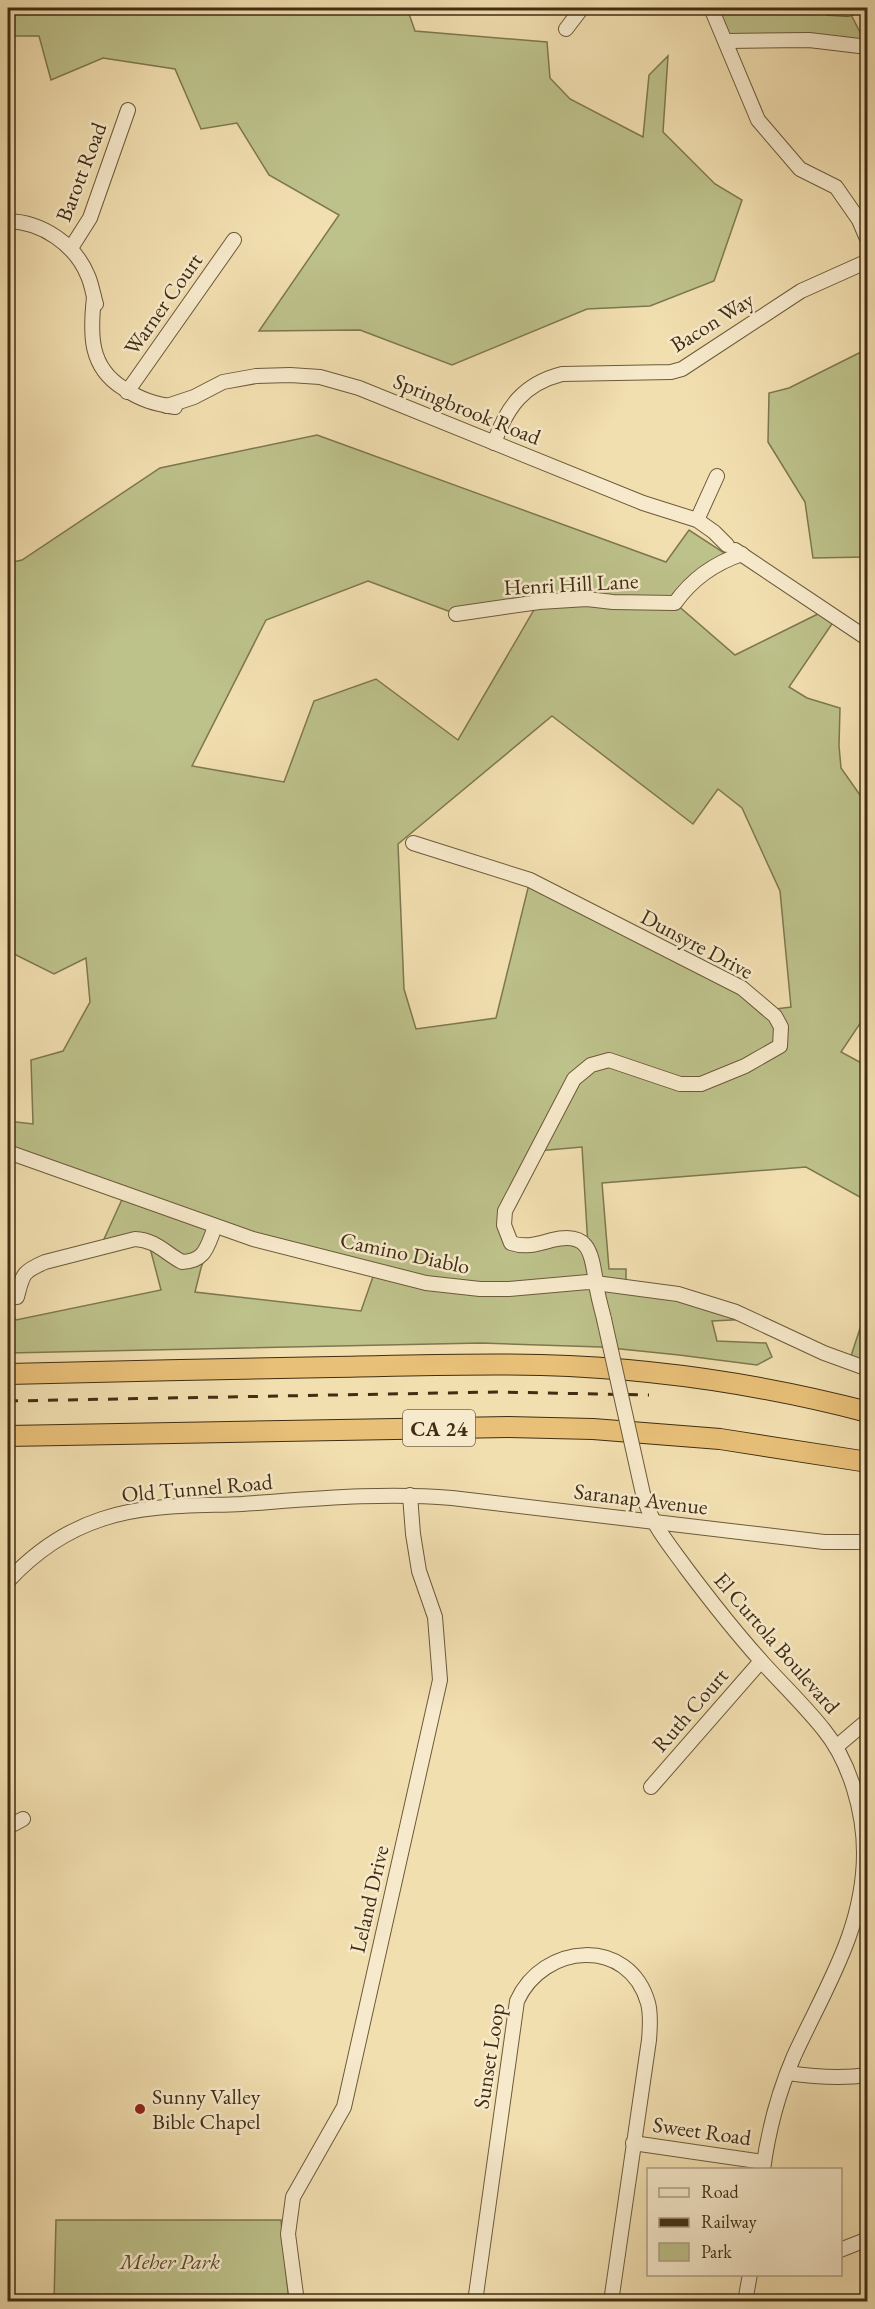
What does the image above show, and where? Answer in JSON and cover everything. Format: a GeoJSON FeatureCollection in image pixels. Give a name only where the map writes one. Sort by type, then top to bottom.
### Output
{"type":"FeatureCollection","features":[{"type":"Feature","properties":{"kind":"highway"},"geometry":{"type":"LineString","coordinates":[[8,1374],[455,1365],[562,1366],[640,1371],[713,1380],[787,1393],[867,1413]]}},
{"type":"Feature","properties":{"kind":"highway","name":"CA 24"},"geometry":{"type":"LineString","coordinates":[[8,1436],[508,1427],[593,1429],[720,1439],[867,1462]]}},
{"type":"Feature","properties":{"kind":"street"},"geometry":{"type":"LineString","coordinates":[[566,29],[582,8]]}},
{"type":"Feature","properties":{"kind":"street"},"geometry":{"type":"LineString","coordinates":[[711,8],[758,120],[800,169],[836,187],[859,220],[867,241]]}},
{"type":"Feature","properties":{"kind":"street"},"geometry":{"type":"LineString","coordinates":[[829,8],[851,8]]}},
{"type":"Feature","properties":{"kind":"street"},"geometry":{"type":"LineString","coordinates":[[726,41],[808,40],[867,47]]}},
{"type":"Feature","properties":{"kind":"street","name":"Barott Road"},"geometry":{"type":"LineString","coordinates":[[71,248],[90,218],[128,110]]}},
{"type":"Feature","properties":{"kind":"street"},"geometry":{"type":"LineString","coordinates":[[8,221],[34,225],[71,248]]}},
{"type":"Feature","properties":{"kind":"street","name":"Warner Court"},"geometry":{"type":"LineString","coordinates":[[125,390],[234,240]]}},
{"type":"Feature","properties":{"kind":"street","name":"Springbrook Road"},"geometry":{"type":"LineString","coordinates":[[71,248],[88,276],[94,297],[92,332],[98,362],[116,385],[150,403],[167,406],[194,397],[223,382],[256,376],[320,377],[359,388],[643,503],[697,520],[727,545]]}},
{"type":"Feature","properties":{"kind":"street","name":"Bacon Way"},"geometry":{"type":"LineString","coordinates":[[494,443],[503,418],[519,397],[548,377],[562,374],[671,372],[682,369],[801,291],[867,261]]}},
{"type":"Feature","properties":{"kind":"street"},"geometry":{"type":"LineString","coordinates":[[697,520],[717,476]]}},
{"type":"Feature","properties":{"kind":"street","name":"Springbrook Road"},"geometry":{"type":"LineString","coordinates":[[643,503],[652,512],[727,545],[742,554],[867,639]]}},
{"type":"Feature","properties":{"kind":"street","name":"Henri Hill Lane"},"geometry":{"type":"LineString","coordinates":[[456,614],[538,602],[587,599],[675,603],[685,589],[701,575],[722,560],[742,554]]}},
{"type":"Feature","properties":{"kind":"street","name":"Dunsyre Drive"},"geometry":{"type":"LineString","coordinates":[[413,843],[530,880],[742,988],[775,1016],[781,1028],[780,1046],[745,1066],[701,1084],[680,1084],[609,1060],[591,1065],[574,1079],[505,1211],[504,1225],[512,1243],[522,1247],[567,1237],[581,1241],[588,1248],[594,1263],[596,1283]]}},
{"type":"Feature","properties":{"kind":"street","name":"Camino Diablo"},"geometry":{"type":"LineString","coordinates":[[8,1152],[215,1227],[292,1250],[426,1283],[480,1289],[509,1289],[579,1282],[678,1294],[719,1306],[824,1353],[867,1369]]}},
{"type":"Feature","properties":{"kind":"street"},"geometry":{"type":"LineString","coordinates":[[17,1297],[23,1274],[34,1266],[135,1239],[147,1239],[158,1244],[182,1262],[193,1262],[202,1256],[215,1227]]}},
{"type":"Feature","properties":{"kind":"street","name":"El Curtola Boulevard"},"geometry":{"type":"LineString","coordinates":[[596,1283],[643,1494],[652,1521],[690,1573],[761,1661],[825,1730],[836,1747],[855,1791],[864,1851],[857,1910],[845,1950],[788,2073],[776,2109],[764,2165]]}},
{"type":"Feature","properties":{"kind":"street","name":"Saranap Avenue"},"geometry":{"type":"LineString","coordinates":[[410,1496],[452,1498],[824,1542],[867,1542]]}},
{"type":"Feature","properties":{"kind":"street","name":"Old Tunnel Road"},"geometry":{"type":"LineString","coordinates":[[8,1581],[49,1545],[83,1527],[119,1514],[157,1509],[410,1496]]}},
{"type":"Feature","properties":{"kind":"street","name":"Leland Drive"},"geometry":{"type":"LineString","coordinates":[[297,2301],[288,2234],[293,2197],[344,2107],[440,1680],[435,1617],[419,1571],[410,1496]]}},
{"type":"Feature","properties":{"kind":"street","name":"Ruth Court"},"geometry":{"type":"LineString","coordinates":[[651,1787],[761,1661]]}},
{"type":"Feature","properties":{"kind":"street"},"geometry":{"type":"LineString","coordinates":[[836,1747],[867,1720]]}},
{"type":"Feature","properties":{"kind":"street"},"geometry":{"type":"LineString","coordinates":[[8,1827],[24,1819]]}},
{"type":"Feature","properties":{"kind":"street","name":"Sunset Loop"},"geometry":{"type":"LineString","coordinates":[[475,2301],[517,2001],[523,1988],[536,1973],[548,1964],[565,1957],[603,1956],[617,1962],[642,1989],[648,2003],[649,2040],[611,2301]]}},
{"type":"Feature","properties":{"kind":"street"},"geometry":{"type":"LineString","coordinates":[[788,2073],[851,2078],[867,2075]]}},
{"type":"Feature","properties":{"kind":"street","name":"Sweet Road"},"geometry":{"type":"LineString","coordinates":[[633,2143],[764,2165]]}},
{"type":"Feature","properties":{"kind":"street"},"geometry":{"type":"LineString","coordinates":[[842,2249],[867,2239]]}},
{"type":"Feature","properties":{"kind":"street"},"geometry":{"type":"LineString","coordinates":[[745,2301],[750,2276]]}},
{"type":"Feature","properties":{"kind":"green space"},"geometry":{"type":"Polygon","coordinates":[[[8,8],[407,8],[415,31],[547,42],[550,78],[570,99],[643,137],[649,75],[668,56],[663,132],[715,184],[742,200],[714,281],[650,306],[587,309],[452,365],[360,330],[259,331],[339,215],[269,175],[237,123],[201,129],[175,69],[103,58],[51,80],[39,36],[8,36],[8,8]]]}},
{"type":"Feature","properties":{"kind":"green space"},"geometry":{"type":"Polygon","coordinates":[[[711,8],[848,9],[861,34],[867,34],[867,47],[726,41],[711,8]]]}},
{"type":"Feature","properties":{"kind":"green space"},"geometry":{"type":"Polygon","coordinates":[[[867,349],[867,557],[813,558],[805,502],[768,442],[769,393],[789,388],[867,349]]]}},
{"type":"Feature","properties":{"kind":"green space"},"geometry":{"type":"Polygon","coordinates":[[[317,435],[666,562],[689,530],[729,556],[675,603],[735,655],[826,610],[836,618],[789,687],[807,698],[840,708],[841,768],[867,805],[867,1013],[841,1052],[867,1066],[867,1201],[806,1167],[602,1183],[609,1269],[626,1269],[626,1287],[752,1319],[712,1321],[717,1341],[766,1343],[772,1357],[757,1365],[601,1347],[481,1343],[8,1353],[8,1306],[16,1320],[161,1290],[149,1244],[100,1248],[124,1195],[8,1152],[8,1121],[33,1124],[31,1060],[63,1051],[90,1002],[86,958],[54,974],[8,951],[8,563],[22,560],[160,468],[317,435]],[[368,581],[266,620],[192,766],[284,782],[314,701],[376,679],[458,740],[538,603],[456,614],[368,581]],[[552,716],[398,844],[404,989],[416,1029],[496,1018],[530,880],[742,988],[768,1010],[791,1007],[780,891],[742,808],[718,789],[693,824],[552,716]],[[582,1147],[537,1151],[505,1211],[512,1243],[581,1241],[588,1247],[582,1147]],[[216,1227],[195,1292],[361,1311],[375,1271],[216,1227]]]}},
{"type":"Feature","properties":{"kind":"green space"},"geometry":{"type":"Polygon","coordinates":[[[867,1307],[867,1369],[849,1362],[867,1307]]]}},
{"type":"Feature","properties":{"kind":"green space","name":"Meher Park"},"geometry":{"type":"Polygon","coordinates":[[[56,2220],[281,2220],[289,2301],[54,2302],[56,2220]]]}},
{"type":"Feature","properties":{"kind":"railway"},"geometry":{"type":"LineString","coordinates":[[8,1401],[497,1392],[649,1395]]}},
{"type":"Feature","properties":{"kind":"place","name":"Sunny Valley Bible Chapel"},"geometry":{"type":"Point","coordinates":[140,2109]}}]}
